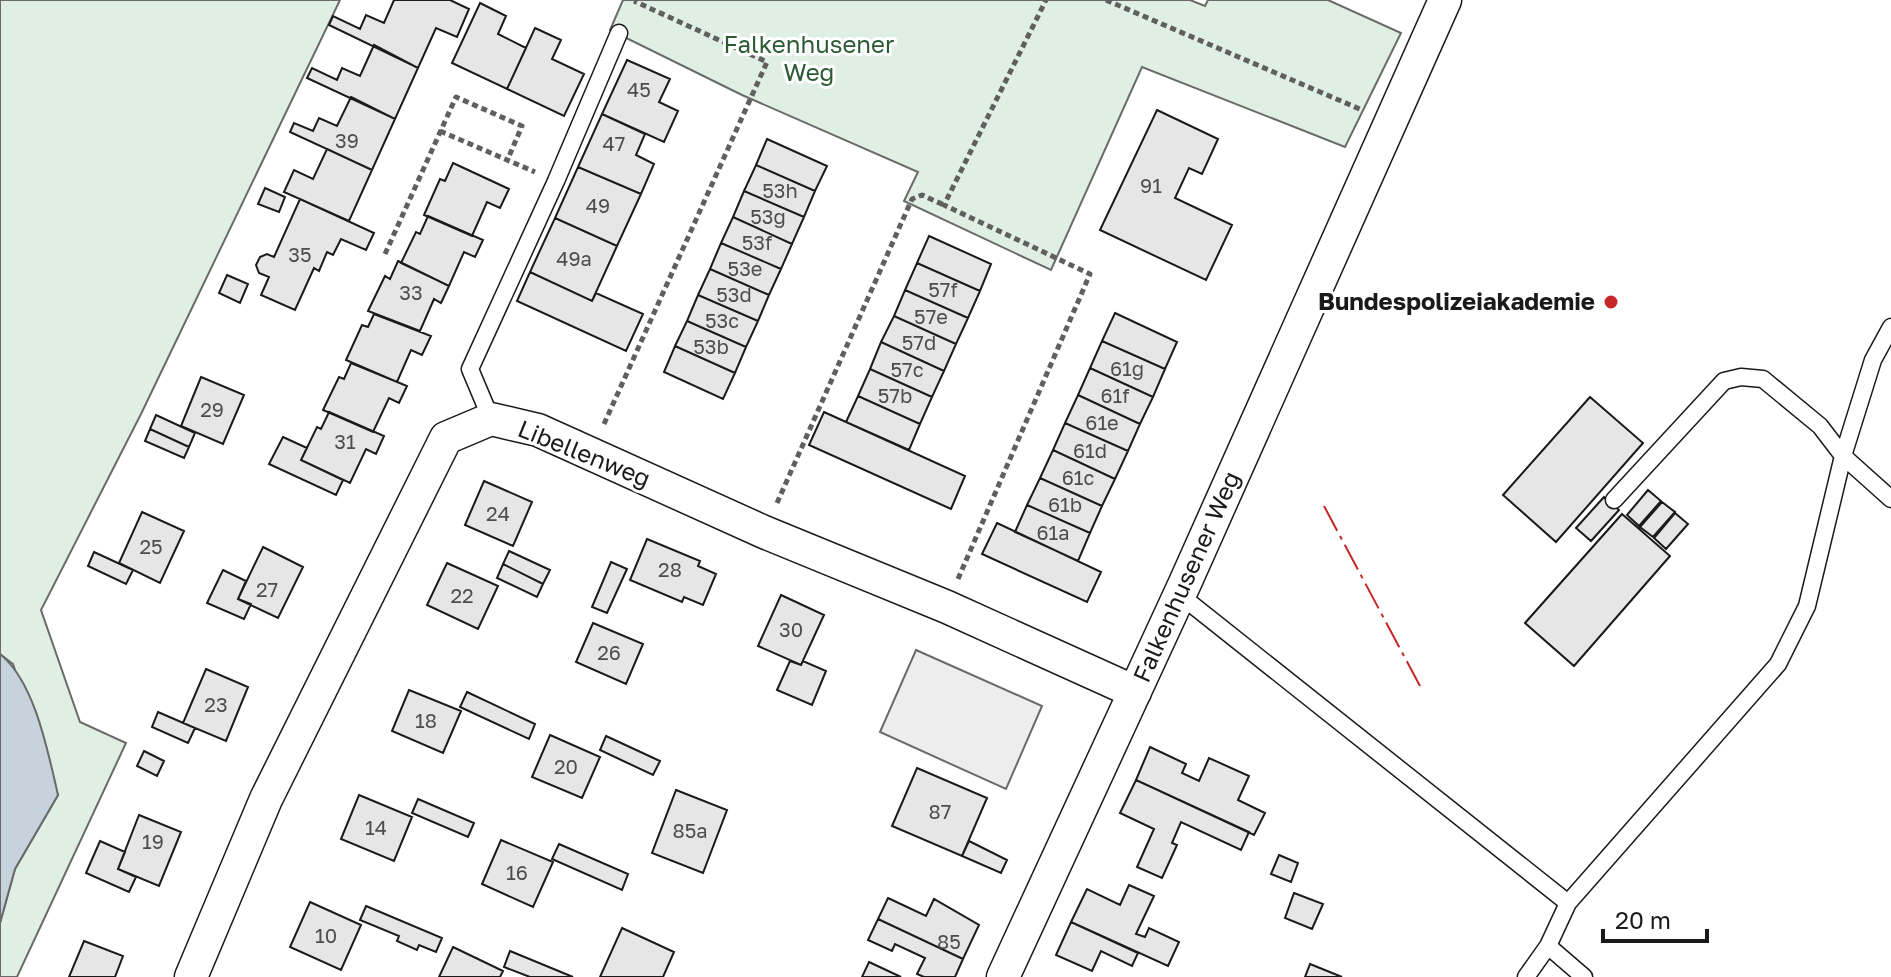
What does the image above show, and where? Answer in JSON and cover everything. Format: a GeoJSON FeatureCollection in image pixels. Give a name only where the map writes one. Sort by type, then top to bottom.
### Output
{"type":"FeatureCollection","features":[{"type":"Feature","properties":{"kind":"street","name":"Falkenhusener Weg"},"geometry":{"type":"LineString","coordinates":[[1003,977],[1180,595],[1445,0]]}},
{"type":"Feature","properties":{"kind":"street","name":"Libellenweg"},"geometry":{"type":"LineString","coordinates":[[191,977],[266,799],[446,438],[491,419],[538,430],[764,532],[947,607],[1135,692]]}},
{"type":"Feature","properties":{"kind":"lane"},"geometry":{"type":"LineString","coordinates":[[491,419],[470,369],[556,181],[619,33]]}},
{"type":"Feature","properties":{"kind":"lane"},"geometry":{"type":"LineString","coordinates":[[1526,977],[1548,946],[1568,903],[1778,664],[1807,606],[1843,456],[1873,360],[1891,327]]}},
{"type":"Feature","properties":{"kind":"lane"},"geometry":{"type":"LineString","coordinates":[[1614,500],[1724,381],[1741,377],[1763,379],[1820,426],[1843,456],[1891,499]]}},
{"type":"Feature","properties":{"kind":"lane"},"geometry":{"type":"LineString","coordinates":[[1180,595],[1568,903]]}},
{"type":"Feature","properties":{"kind":"lane"},"geometry":{"type":"LineString","coordinates":[[1548,946],[1584,977]]}},
{"type":"Feature","properties":{"kind":"path"},"geometry":{"type":"LineString","coordinates":[[944,205],[1046,0]]}},
{"type":"Feature","properties":{"kind":"path"},"geometry":{"type":"LineString","coordinates":[[1106,0],[1389,122]]}},
{"type":"Feature","properties":{"kind":"path"},"geometry":{"type":"LineString","coordinates":[[591,453],[767,62],[634,1]]}},
{"type":"Feature","properties":{"kind":"path"},"geometry":{"type":"LineString","coordinates":[[385,254],[456,97],[522,126],[507,161]]}},
{"type":"Feature","properties":{"kind":"path"},"geometry":{"type":"LineString","coordinates":[[440,131],[556,181]]}},
{"type":"Feature","properties":{"kind":"path"},"geometry":{"type":"LineString","coordinates":[[764,532],[912,199],[922,195],[1090,274],[947,607]]}},
{"type":"Feature","properties":{"kind":"green space"},"geometry":{"type":"Polygon","coordinates":[[[0,0],[340,0],[141,414],[41,610],[80,722],[126,743],[17,977],[0,977],[0,923],[15,869],[58,795],[13,664],[0,654],[0,0]]]}},
{"type":"Feature","properties":{"kind":"green space"},"geometry":{"type":"Polygon","coordinates":[[[623,0],[1190,0],[1205,6],[1208,0],[1328,0],[1401,33],[1345,147],[1142,67],[1051,270],[904,201],[918,172],[742,95],[610,30],[623,0]]]}},
{"type":"Feature","properties":{"kind":"shaded area"},"geometry":{"type":"Polygon","coordinates":[[[916,650],[1042,706],[1006,789],[880,732],[916,650]]]}},
{"type":"Feature","properties":{"kind":"shaded area"},"geometry":{"type":"Polygon","coordinates":[[[0,654],[12,666],[31,700],[58,795],[15,869],[0,923],[0,654]]]}},
{"type":"Feature","properties":{"kind":"building"},"geometry":{"type":"Polygon","coordinates":[[[394,0],[450,0],[469,9],[457,37],[436,28],[418,68],[329,25],[333,16],[360,29],[366,15],[384,23],[394,0]]]}},
{"type":"Feature","properties":{"kind":"building"},"geometry":{"type":"Polygon","coordinates":[[[480,3],[506,16],[498,34],[526,48],[507,89],[452,63],[480,3]]]}},
{"type":"Feature","properties":{"kind":"building"},"geometry":{"type":"Polygon","coordinates":[[[535,28],[561,40],[552,59],[584,74],[564,116],[507,89],[535,28]]]}},
{"type":"Feature","properties":{"kind":"building"},"geometry":{"type":"Polygon","coordinates":[[[374,45],[418,68],[395,119],[307,78],[312,68],[337,80],[342,68],[360,76],[374,45]]]}},
{"type":"Feature","properties":{"kind":"building"},"geometry":{"type":"Polygon","coordinates":[[[627,60],[670,79],[659,102],[678,111],[664,142],[602,114],[627,60]]]}},
{"type":"Feature","properties":{"kind":"building"},"geometry":{"type":"Polygon","coordinates":[[[351,97],[395,119],[372,170],[290,132],[294,123],[313,131],[319,118],[337,126],[351,97]]]}},
{"type":"Feature","properties":{"kind":"building"},"geometry":{"type":"Polygon","coordinates":[[[1157,110],[1218,139],[1202,174],[1189,168],[1175,198],[1232,225],[1206,280],[1100,230],[1157,110]]]}},
{"type":"Feature","properties":{"kind":"building"},"geometry":{"type":"Polygon","coordinates":[[[602,114],[645,134],[636,155],[654,164],[641,194],[578,167],[602,114]]]}},
{"type":"Feature","properties":{"kind":"building"},"geometry":{"type":"Polygon","coordinates":[[[767,139],[827,166],[815,191],[756,165],[767,139]]]}},
{"type":"Feature","properties":{"kind":"building"},"geometry":{"type":"Polygon","coordinates":[[[327,149],[372,170],[349,221],[284,192],[294,170],[313,179],[327,149]]]}},
{"type":"Feature","properties":{"kind":"building"},"geometry":{"type":"Polygon","coordinates":[[[453,163],[509,189],[500,208],[487,202],[472,236],[424,215],[440,179],[445,181],[453,163]]]}},
{"type":"Feature","properties":{"kind":"building"},"geometry":{"type":"Polygon","coordinates":[[[756,165],[815,191],[804,217],[744,191],[756,165]]]}},
{"type":"Feature","properties":{"kind":"building"},"geometry":{"type":"Polygon","coordinates":[[[578,167],[641,194],[617,246],[555,218],[578,167]]]}},
{"type":"Feature","properties":{"kind":"building"},"geometry":{"type":"Polygon","coordinates":[[[265,188],[285,197],[279,212],[258,204],[265,188]]]}},
{"type":"Feature","properties":{"kind":"building"},"geometry":{"type":"Polygon","coordinates":[[[744,191],[804,217],[792,244],[733,217],[744,191]]]}},
{"type":"Feature","properties":{"kind":"building"},"geometry":{"type":"Polygon","coordinates":[[[300,199],[374,233],[366,250],[341,239],[333,255],[327,252],[319,271],[314,268],[295,310],[261,295],[269,277],[259,273],[256,265],[260,257],[267,254],[274,257],[300,199]]]}},
{"type":"Feature","properties":{"kind":"building"},"geometry":{"type":"Polygon","coordinates":[[[428,216],[483,240],[475,257],[464,252],[449,286],[401,263],[416,232],[420,234],[428,216]]]}},
{"type":"Feature","properties":{"kind":"building"},"geometry":{"type":"Polygon","coordinates":[[[733,217],[792,244],[781,269],[721,243],[733,217]]]}},
{"type":"Feature","properties":{"kind":"building"},"geometry":{"type":"Polygon","coordinates":[[[555,218],[617,246],[592,301],[530,272],[555,218]]]}},
{"type":"Feature","properties":{"kind":"building"},"geometry":{"type":"Polygon","coordinates":[[[929,236],[991,264],[980,291],[917,263],[929,236]]]}},
{"type":"Feature","properties":{"kind":"building"},"geometry":{"type":"Polygon","coordinates":[[[721,243],[781,269],[769,295],[710,269],[721,243]]]}},
{"type":"Feature","properties":{"kind":"building"},"geometry":{"type":"Polygon","coordinates":[[[398,261],[449,286],[441,303],[434,299],[420,331],[368,311],[385,276],[390,279],[398,261]]]}},
{"type":"Feature","properties":{"kind":"building"},"geometry":{"type":"Polygon","coordinates":[[[917,263],[980,291],[968,318],[905,290],[917,263]]]}},
{"type":"Feature","properties":{"kind":"building"},"geometry":{"type":"Polygon","coordinates":[[[710,269],[769,295],[758,321],[698,295],[710,269]]]}},
{"type":"Feature","properties":{"kind":"building"},"geometry":{"type":"Polygon","coordinates":[[[530,272],[592,301],[596,293],[643,314],[626,351],[517,301],[530,272]]]}},
{"type":"Feature","properties":{"kind":"building"},"geometry":{"type":"Polygon","coordinates":[[[227,275],[248,284],[240,303],[219,293],[227,275]]]}},
{"type":"Feature","properties":{"kind":"building"},"geometry":{"type":"Polygon","coordinates":[[[905,290],[968,318],[956,344],[894,316],[905,290]]]}},
{"type":"Feature","properties":{"kind":"building"},"geometry":{"type":"Polygon","coordinates":[[[698,295],[758,321],[746,347],[687,321],[698,295]]]}},
{"type":"Feature","properties":{"kind":"building"},"geometry":{"type":"Polygon","coordinates":[[[1115,313],[1177,342],[1165,369],[1102,341],[1115,313]]]}},
{"type":"Feature","properties":{"kind":"building"},"geometry":{"type":"Polygon","coordinates":[[[374,314],[431,336],[422,355],[411,350],[397,382],[346,360],[362,325],[368,327],[374,314]]]}},
{"type":"Feature","properties":{"kind":"building"},"geometry":{"type":"Polygon","coordinates":[[[894,316],[956,344],[944,371],[881,342],[894,316]]]}},
{"type":"Feature","properties":{"kind":"building"},"geometry":{"type":"Polygon","coordinates":[[[687,321],[746,347],[735,373],[675,346],[687,321]]]}},
{"type":"Feature","properties":{"kind":"building"},"geometry":{"type":"Polygon","coordinates":[[[1102,341],[1165,369],[1153,397],[1090,368],[1102,341]]]}},
{"type":"Feature","properties":{"kind":"building"},"geometry":{"type":"Polygon","coordinates":[[[881,342],[944,371],[932,397],[870,369],[881,342]]]}},
{"type":"Feature","properties":{"kind":"building"},"geometry":{"type":"Polygon","coordinates":[[[675,346],[735,373],[723,399],[664,372],[675,346]]]}},
{"type":"Feature","properties":{"kind":"building"},"geometry":{"type":"Polygon","coordinates":[[[351,363],[407,386],[399,403],[389,398],[373,432],[323,410],[339,377],[344,379],[351,363]]]}},
{"type":"Feature","properties":{"kind":"building"},"geometry":{"type":"Polygon","coordinates":[[[1090,368],[1153,397],[1140,424],[1078,395],[1090,368]]]}},
{"type":"Feature","properties":{"kind":"building"},"geometry":{"type":"Polygon","coordinates":[[[870,369],[932,397],[920,424],[858,396],[870,369]]]}},
{"type":"Feature","properties":{"kind":"building"},"geometry":{"type":"Polygon","coordinates":[[[201,377],[244,395],[223,444],[181,426],[201,377]]]}},
{"type":"Feature","properties":{"kind":"building"},"geometry":{"type":"Polygon","coordinates":[[[1078,395],[1140,424],[1128,451],[1065,423],[1078,395]]]}},
{"type":"Feature","properties":{"kind":"building"},"geometry":{"type":"Polygon","coordinates":[[[858,396],[920,424],[909,450],[846,422],[858,396]]]}},
{"type":"Feature","properties":{"kind":"building"},"geometry":{"type":"Polygon","coordinates":[[[1590,397],[1643,443],[1556,542],[1503,495],[1590,397]]]}},
{"type":"Feature","properties":{"kind":"building"},"geometry":{"type":"Polygon","coordinates":[[[329,412],[384,436],[376,454],[366,449],[350,483],[301,460],[317,427],[321,429],[329,412]]]}},
{"type":"Feature","properties":{"kind":"building"},"geometry":{"type":"Polygon","coordinates":[[[824,412],[965,476],[951,509],[809,445],[824,412]]]}},
{"type":"Feature","properties":{"kind":"building"},"geometry":{"type":"Polygon","coordinates":[[[156,415],[195,433],[189,447],[150,429],[156,415]]]}},
{"type":"Feature","properties":{"kind":"building"},"geometry":{"type":"Polygon","coordinates":[[[1065,423],[1128,451],[1115,479],[1053,450],[1065,423]]]}},
{"type":"Feature","properties":{"kind":"building"},"geometry":{"type":"Polygon","coordinates":[[[150,429],[189,447],[184,458],[145,441],[150,429]]]}},
{"type":"Feature","properties":{"kind":"building"},"geometry":{"type":"Polygon","coordinates":[[[283,437],[307,448],[301,460],[343,480],[336,495],[269,464],[283,437]]]}},
{"type":"Feature","properties":{"kind":"building"},"geometry":{"type":"Polygon","coordinates":[[[1053,450],[1115,479],[1102,506],[1040,478],[1053,450]]]}},
{"type":"Feature","properties":{"kind":"building"},"geometry":{"type":"Polygon","coordinates":[[[1040,478],[1102,506],[1090,533],[1027,505],[1040,478]]]}},
{"type":"Feature","properties":{"kind":"building"},"geometry":{"type":"Polygon","coordinates":[[[484,481],[532,502],[513,546],[465,525],[484,481]]]}},
{"type":"Feature","properties":{"kind":"building"},"geometry":{"type":"Polygon","coordinates":[[[1648,490],[1661,501],[1639,526],[1627,515],[1648,490]]]}},
{"type":"Feature","properties":{"kind":"building"},"geometry":{"type":"Polygon","coordinates":[[[1604,497],[1619,510],[1591,541],[1576,528],[1604,497]]]}},
{"type":"Feature","properties":{"kind":"building"},"geometry":{"type":"Polygon","coordinates":[[[1662,502],[1675,512],[1653,537],[1640,527],[1662,502]]]}},
{"type":"Feature","properties":{"kind":"building"},"geometry":{"type":"Polygon","coordinates":[[[1027,505],[1090,533],[1078,561],[1015,532],[1027,505]]]}},
{"type":"Feature","properties":{"kind":"building"},"geometry":{"type":"Polygon","coordinates":[[[142,512],[184,531],[160,583],[119,563],[142,512]]]}},
{"type":"Feature","properties":{"kind":"building"},"geometry":{"type":"Polygon","coordinates":[[[1675,513],[1688,524],[1666,549],[1654,538],[1675,513]]]}},
{"type":"Feature","properties":{"kind":"building"},"geometry":{"type":"Polygon","coordinates":[[[1622,514],[1670,556],[1574,666],[1525,623],[1622,514]]]}},
{"type":"Feature","properties":{"kind":"building"},"geometry":{"type":"Polygon","coordinates":[[[997,523],[1101,572],[1087,602],[982,554],[997,523]]]}},
{"type":"Feature","properties":{"kind":"building"},"geometry":{"type":"Polygon","coordinates":[[[647,539],[700,561],[698,566],[716,574],[703,605],[684,597],[682,602],[630,580],[647,539]]]}},
{"type":"Feature","properties":{"kind":"building"},"geometry":{"type":"Polygon","coordinates":[[[263,547],[303,567],[278,618],[238,599],[263,547]]]}},
{"type":"Feature","properties":{"kind":"building"},"geometry":{"type":"Polygon","coordinates":[[[509,551],[550,570],[543,584],[503,564],[509,551]]]}},
{"type":"Feature","properties":{"kind":"building"},"geometry":{"type":"Polygon","coordinates":[[[94,552],[133,570],[126,584],[88,566],[94,552]]]}},
{"type":"Feature","properties":{"kind":"building"},"geometry":{"type":"Polygon","coordinates":[[[611,562],[627,569],[607,613],[592,607],[611,562]]]}},
{"type":"Feature","properties":{"kind":"building"},"geometry":{"type":"Polygon","coordinates":[[[447,563],[498,586],[478,629],[427,605],[447,563]]]}},
{"type":"Feature","properties":{"kind":"building"},"geometry":{"type":"Polygon","coordinates":[[[503,564],[543,584],[537,597],[497,578],[503,564]]]}},
{"type":"Feature","properties":{"kind":"building"},"geometry":{"type":"Polygon","coordinates":[[[223,570],[246,581],[238,599],[251,604],[244,619],[207,603],[223,570]]]}},
{"type":"Feature","properties":{"kind":"building"},"geometry":{"type":"Polygon","coordinates":[[[781,595],[824,615],[801,665],[758,646],[781,595]]]}},
{"type":"Feature","properties":{"kind":"building"},"geometry":{"type":"Polygon","coordinates":[[[593,623],[643,644],[626,684],[576,662],[593,623]]]}},
{"type":"Feature","properties":{"kind":"building"},"geometry":{"type":"Polygon","coordinates":[[[790,661],[801,665],[803,661],[826,671],[812,705],[777,690],[790,661]]]}},
{"type":"Feature","properties":{"kind":"building"},"geometry":{"type":"Polygon","coordinates":[[[206,669],[248,687],[226,741],[183,723],[206,669]]]}},
{"type":"Feature","properties":{"kind":"building"},"geometry":{"type":"Polygon","coordinates":[[[409,690],[461,711],[443,753],[392,731],[409,690]]]}},
{"type":"Feature","properties":{"kind":"building"},"geometry":{"type":"Polygon","coordinates":[[[467,692],[535,724],[529,739],[460,707],[467,692]]]}},
{"type":"Feature","properties":{"kind":"building"},"geometry":{"type":"Polygon","coordinates":[[[158,712],[195,728],[188,743],[152,727],[158,712]]]}},
{"type":"Feature","properties":{"kind":"building"},"geometry":{"type":"Polygon","coordinates":[[[550,735],[600,757],[582,798],[532,777],[550,735]]]}},
{"type":"Feature","properties":{"kind":"building"},"geometry":{"type":"Polygon","coordinates":[[[606,736],[660,761],[653,775],[600,750],[606,736]]]}},
{"type":"Feature","properties":{"kind":"building"},"geometry":{"type":"Polygon","coordinates":[[[1150,747],[1186,764],[1182,773],[1199,781],[1209,758],[1249,776],[1238,800],[1265,813],[1254,835],[1136,780],[1150,747]]]}},
{"type":"Feature","properties":{"kind":"building"},"geometry":{"type":"Polygon","coordinates":[[[144,751],[164,761],[157,776],[137,766],[144,751]]]}},
{"type":"Feature","properties":{"kind":"building"},"geometry":{"type":"Polygon","coordinates":[[[917,768],[987,798],[962,856],[892,826],[917,768]]]}},
{"type":"Feature","properties":{"kind":"building"},"geometry":{"type":"Polygon","coordinates":[[[1136,780],[1249,832],[1241,850],[1181,822],[1172,843],[1177,845],[1162,878],[1137,867],[1154,829],[1120,813],[1136,780]]]}},
{"type":"Feature","properties":{"kind":"building"},"geometry":{"type":"Polygon","coordinates":[[[676,790],[727,810],[703,873],[652,853],[676,790]]]}},
{"type":"Feature","properties":{"kind":"building"},"geometry":{"type":"Polygon","coordinates":[[[359,795],[412,817],[394,861],[341,839],[359,795]]]}},
{"type":"Feature","properties":{"kind":"building"},"geometry":{"type":"Polygon","coordinates":[[[418,799],[474,823],[468,837],[412,813],[418,799]]]}},
{"type":"Feature","properties":{"kind":"building"},"geometry":{"type":"Polygon","coordinates":[[[139,815],[181,832],[159,886],[118,869],[139,815]]]}},
{"type":"Feature","properties":{"kind":"building"},"geometry":{"type":"Polygon","coordinates":[[[501,840],[553,862],[533,907],[482,884],[501,840]]]}},
{"type":"Feature","properties":{"kind":"building"},"geometry":{"type":"Polygon","coordinates":[[[100,841],[125,852],[118,869],[136,877],[129,892],[86,873],[100,841]]]}},
{"type":"Feature","properties":{"kind":"building"},"geometry":{"type":"Polygon","coordinates":[[[969,841],[1007,860],[1001,873],[962,856],[969,841]]]}},
{"type":"Feature","properties":{"kind":"building"},"geometry":{"type":"Polygon","coordinates":[[[559,844],[628,874],[622,890],[552,859],[559,844]]]}},
{"type":"Feature","properties":{"kind":"building"},"geometry":{"type":"Polygon","coordinates":[[[1279,855],[1298,863],[1291,882],[1271,874],[1279,855]]]}},
{"type":"Feature","properties":{"kind":"building"},"geometry":{"type":"Polygon","coordinates":[[[1129,885],[1154,896],[1136,934],[1145,937],[1149,928],[1179,942],[1168,966],[1071,922],[1087,889],[1120,905],[1129,885]]]}},
{"type":"Feature","properties":{"kind":"building"},"geometry":{"type":"Polygon","coordinates":[[[1294,893],[1323,904],[1312,929],[1285,918],[1294,893]]]}},
{"type":"Feature","properties":{"kind":"building"},"geometry":{"type":"Polygon","coordinates":[[[888,898],[926,916],[934,899],[979,925],[963,959],[878,919],[888,898]]]}},
{"type":"Feature","properties":{"kind":"building"},"geometry":{"type":"Polygon","coordinates":[[[310,902],[361,925],[341,970],[290,947],[310,902]]]}},
{"type":"Feature","properties":{"kind":"building"},"geometry":{"type":"Polygon","coordinates":[[[366,906],[442,938],[436,952],[419,945],[417,950],[397,941],[399,936],[360,920],[366,906]]]}},
{"type":"Feature","properties":{"kind":"building"},"geometry":{"type":"Polygon","coordinates":[[[878,919],[963,959],[955,977],[924,977],[917,974],[925,958],[895,944],[892,951],[868,940],[878,919]]]}},
{"type":"Feature","properties":{"kind":"building"},"geometry":{"type":"Polygon","coordinates":[[[1071,922],[1138,953],[1132,966],[1101,951],[1092,971],[1056,955],[1071,922]]]}},
{"type":"Feature","properties":{"kind":"building"},"geometry":{"type":"Polygon","coordinates":[[[622,928],[674,952],[663,977],[600,977],[622,928]]]}},
{"type":"Feature","properties":{"kind":"building"},"geometry":{"type":"Polygon","coordinates":[[[84,941],[123,956],[115,977],[69,977],[84,941]]]}},
{"type":"Feature","properties":{"kind":"building"},"geometry":{"type":"Polygon","coordinates":[[[453,947],[503,971],[500,977],[439,977],[453,947]]]}},
{"type":"Feature","properties":{"kind":"building"},"geometry":{"type":"Polygon","coordinates":[[[510,951],[573,977],[530,977],[504,967],[510,951]]]}},
{"type":"Feature","properties":{"kind":"building"},"geometry":{"type":"Polygon","coordinates":[[[869,962],[901,977],[862,977],[869,962]]]}},
{"type":"Feature","properties":{"kind":"building"},"geometry":{"type":"Polygon","coordinates":[[[1310,964],[1342,977],[1305,977],[1310,964]]]}},
{"type":"Feature","properties":{"kind":"power"},"geometry":{"type":"LineString","coordinates":[[1324,506],[1420,686]]}},
{"type":"Feature","properties":{"kind":"place","name":"Bundespolizeiakademie"},"geometry":{"type":"Point","coordinates":[1611,302]}}]}
